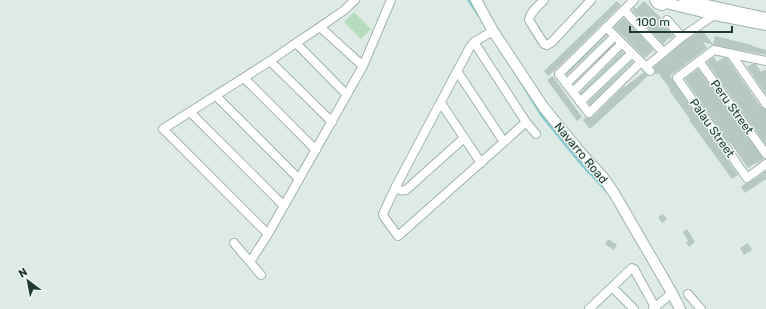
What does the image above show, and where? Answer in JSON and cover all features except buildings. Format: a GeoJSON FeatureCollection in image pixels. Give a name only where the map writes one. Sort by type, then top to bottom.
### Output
{"type":"FeatureCollection","features":[{"type":"Feature","properties":{"kind":"street"},"geometry":{"type":"LineString","coordinates":[[268,234],[163,129],[270,61],[320,27],[355,0]]}},
{"type":"Feature","properties":{"kind":"street"},"geometry":{"type":"LineString","coordinates":[[250,262],[268,234],[363,66],[391,0]]}},
{"type":"Feature","properties":{"kind":"street"},"geometry":{"type":"LineString","coordinates":[[544,0],[532,13],[529,20],[544,44],[552,42],[591,0]]}},
{"type":"Feature","properties":{"kind":"street"},"geometry":{"type":"LineString","coordinates":[[634,0],[559,74],[589,113],[682,37],[724,8]]}},
{"type":"Feature","properties":{"kind":"street"},"geometry":{"type":"LineString","coordinates":[[653,0],[659,5],[667,2],[715,15],[766,25]]}},
{"type":"Feature","properties":{"kind":"street"},"geometry":{"type":"LineString","coordinates":[[684,0],[766,18]]}},
{"type":"Feature","properties":{"kind":"street","name":"Navarro Road"},"geometry":{"type":"LineString","coordinates":[[478,1],[491,32],[544,108],[602,176],[614,193],[680,309]]}},
{"type":"Feature","properties":{"kind":"street"},"geometry":{"type":"LineString","coordinates":[[624,10],[663,52]]}},
{"type":"Feature","properties":{"kind":"street"},"geometry":{"type":"LineString","coordinates":[[667,20],[682,37]]}},
{"type":"Feature","properties":{"kind":"street"},"geometry":{"type":"LineString","coordinates":[[320,27],[363,66]]}},
{"type":"Feature","properties":{"kind":"street"},"geometry":{"type":"LineString","coordinates":[[606,27],[646,67]]}},
{"type":"Feature","properties":{"kind":"street"},"geometry":{"type":"LineString","coordinates":[[491,32],[474,42],[470,48],[395,188],[383,214],[398,236],[526,122]]}},
{"type":"Feature","properties":{"kind":"street"},"geometry":{"type":"LineString","coordinates":[[566,84],[615,36]]}},
{"type":"Feature","properties":{"kind":"street"},"geometry":{"type":"LineString","coordinates":[[474,42],[526,122],[536,134]]}},
{"type":"Feature","properties":{"kind":"street"},"geometry":{"type":"LineString","coordinates":[[296,43],[347,95]]}},
{"type":"Feature","properties":{"kind":"street"},"geometry":{"type":"LineString","coordinates":[[573,92],[622,43]]}},
{"type":"Feature","properties":{"kind":"street"},"geometry":{"type":"LineString","coordinates":[[699,61],[714,50],[766,61]]}},
{"type":"Feature","properties":{"kind":"street"},"geometry":{"type":"LineString","coordinates":[[580,102],[632,53]]}},
{"type":"Feature","properties":{"kind":"street"},"geometry":{"type":"LineString","coordinates":[[731,54],[766,104]]}},
{"type":"Feature","properties":{"kind":"street"},"geometry":{"type":"LineString","coordinates":[[270,61],[332,122]]}},
{"type":"Feature","properties":{"kind":"street","name":"Palau Street"},"geometry":{"type":"LineString","coordinates":[[699,61],[677,78],[747,178],[766,164]]}},
{"type":"Feature","properties":{"kind":"street","name":"Peru Street"},"geometry":{"type":"LineString","coordinates":[[699,61],[766,154]]}},
{"type":"Feature","properties":{"kind":"street"},"geometry":{"type":"LineString","coordinates":[[457,71],[504,142]]}},
{"type":"Feature","properties":{"kind":"street"},"geometry":{"type":"LineString","coordinates":[[244,78],[316,150]]}},
{"type":"Feature","properties":{"kind":"street"},"geometry":{"type":"LineString","coordinates":[[216,96],[299,179]]}},
{"type":"Feature","properties":{"kind":"street"},"geometry":{"type":"LineString","coordinates":[[441,103],[482,162]]}},
{"type":"Feature","properties":{"kind":"street"},"geometry":{"type":"LineString","coordinates":[[190,112],[284,206]]}},
{"type":"Feature","properties":{"kind":"street"},"geometry":{"type":"LineString","coordinates":[[395,188],[400,191],[406,190],[464,138]]}},
{"type":"Feature","properties":{"kind":"street"},"geometry":{"type":"LineString","coordinates":[[234,243],[261,275]]}},
{"type":"Feature","properties":{"kind":"street"},"geometry":{"type":"LineString","coordinates":[[589,309],[632,268],[654,308],[672,293]]}},
{"type":"Feature","properties":{"kind":"street"},"geometry":{"type":"LineString","coordinates":[[612,287],[634,309]]}},
{"type":"Feature","properties":{"kind":"street"},"geometry":{"type":"LineString","coordinates":[[688,294],[701,309]]}},
{"type":"Feature","properties":{"kind":"green space"},"geometry":{"type":"Polygon","coordinates":[[[354,12],[371,29],[361,39],[344,22],[354,12]]]}},
{"type":"Feature","properties":{"kind":"waterway"},"geometry":{"type":"LineString","coordinates":[[468,0],[484,24]]}},
{"type":"Feature","properties":{"kind":"waterway"},"geometry":{"type":"LineString","coordinates":[[515,73],[541,115],[581,164],[608,193]]}}]}
